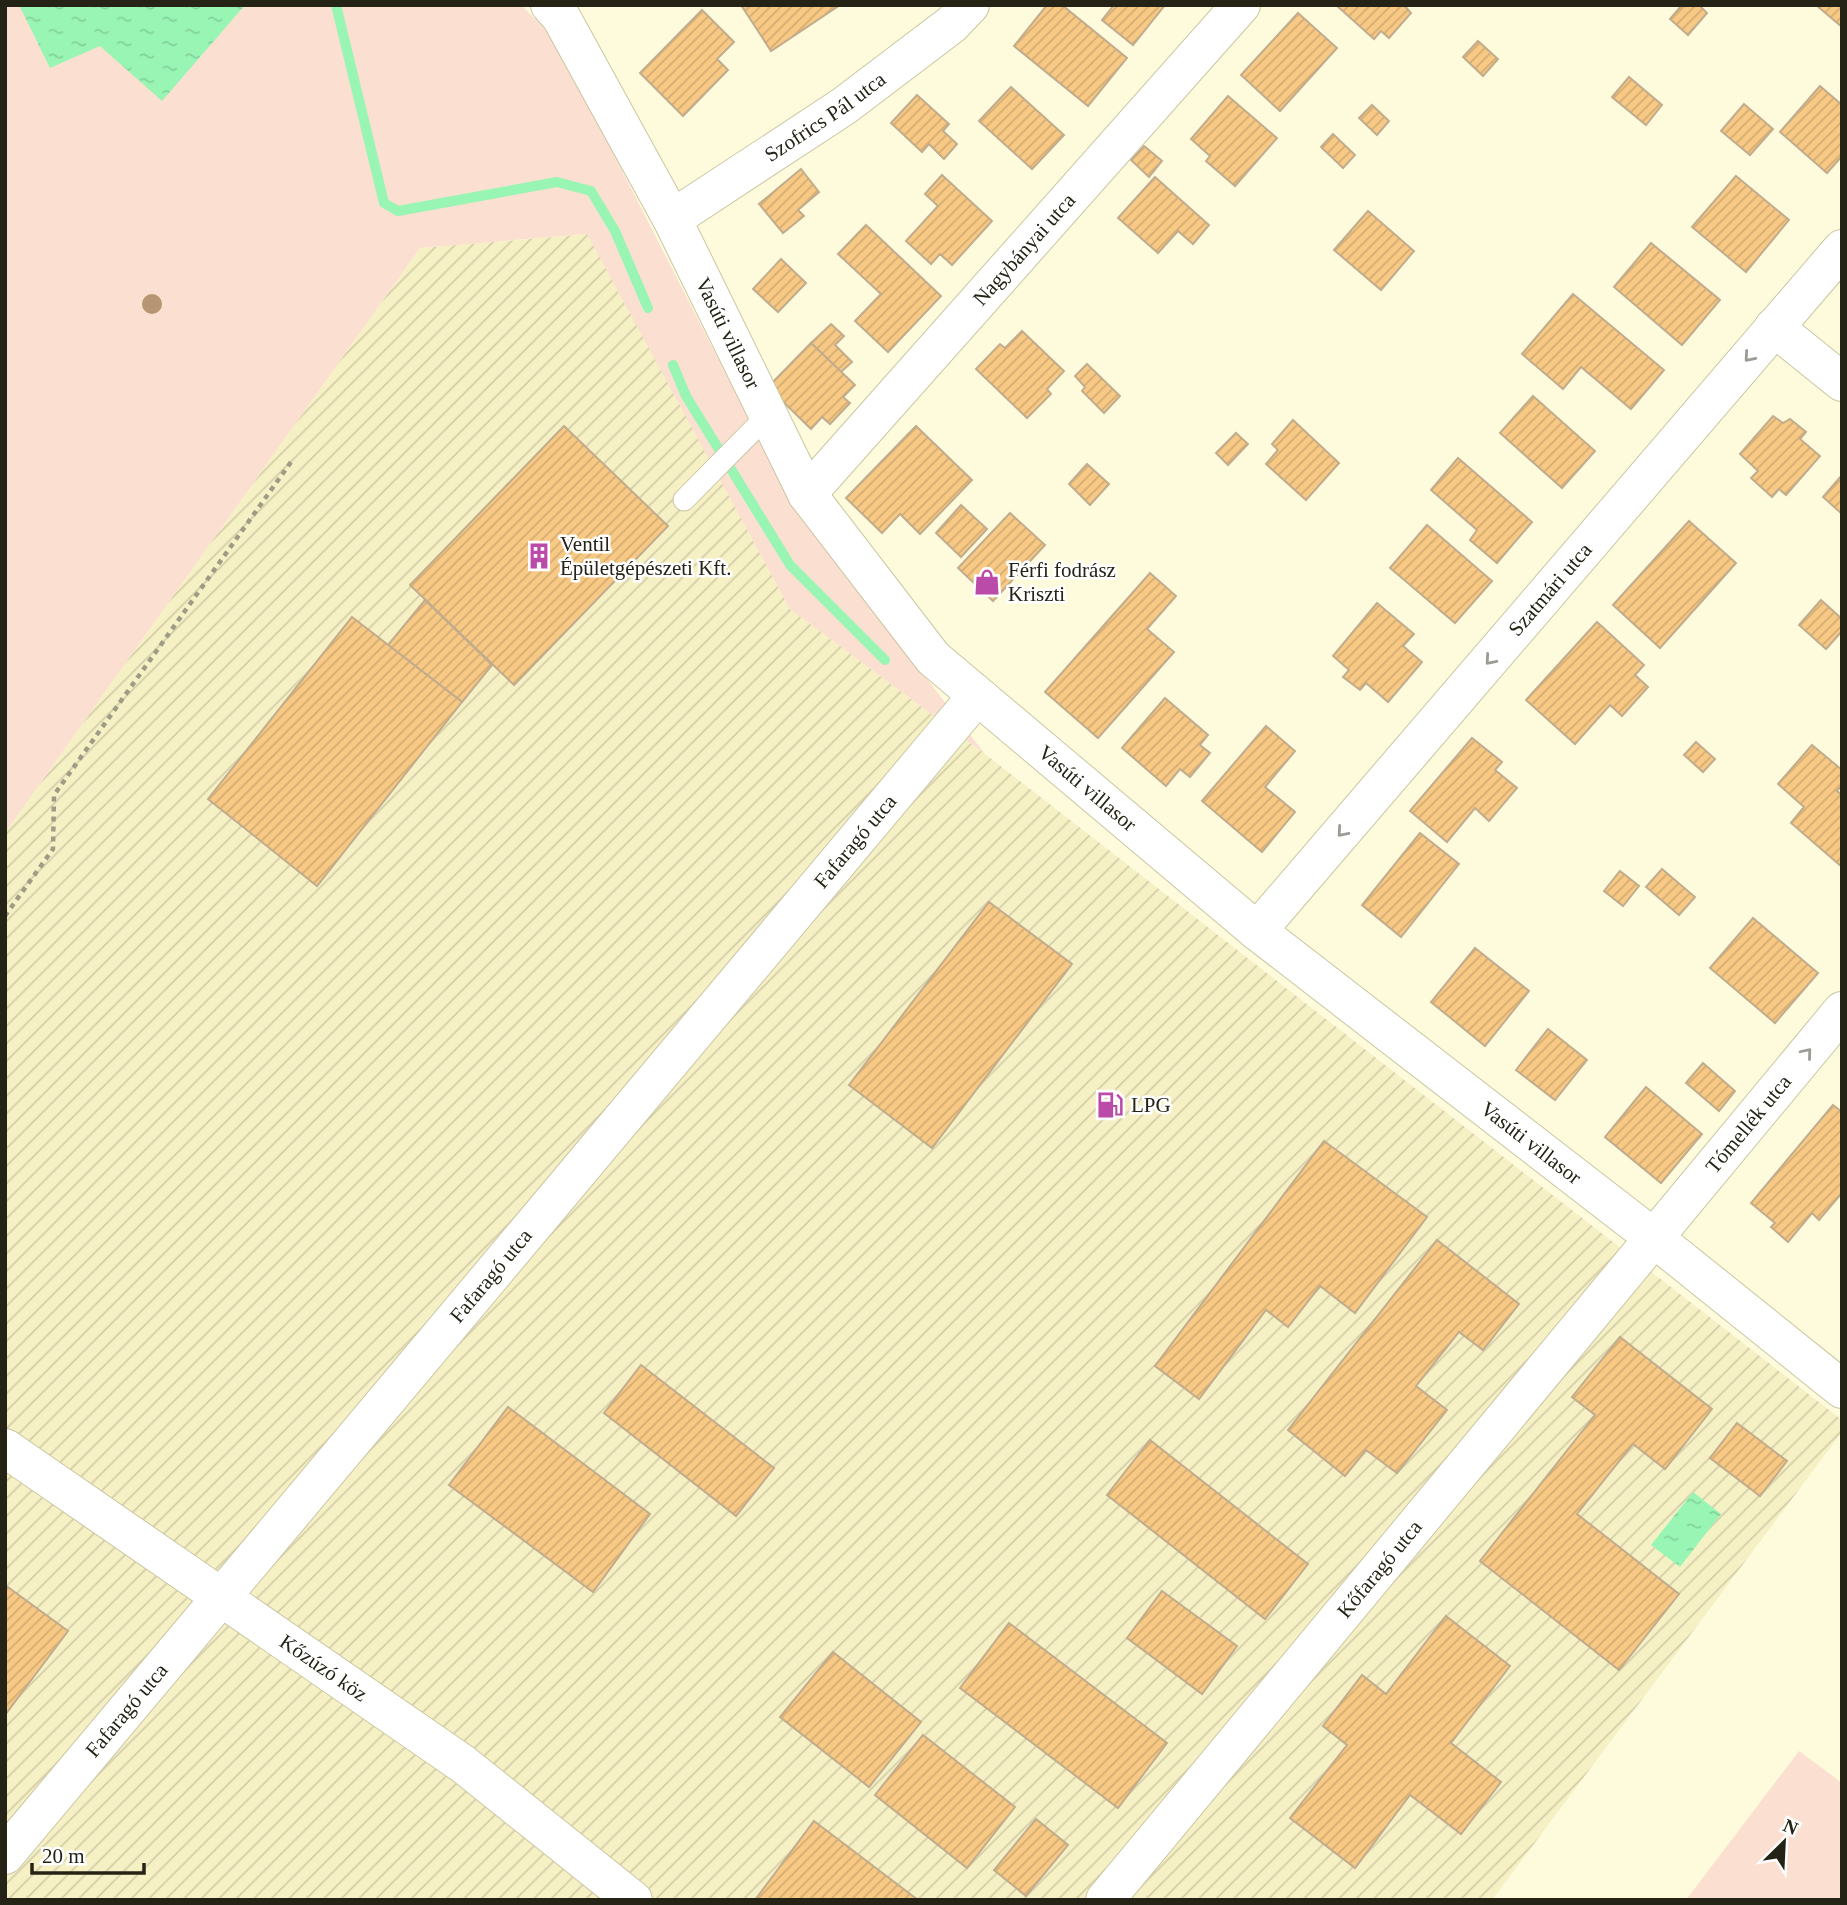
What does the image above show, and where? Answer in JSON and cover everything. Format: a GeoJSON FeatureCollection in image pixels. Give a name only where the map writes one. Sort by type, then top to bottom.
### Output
{"type":"FeatureCollection","features":[{"type":"Feature","properties":{"kind":"street","name":"Vasúti villasor"},"geometry":{"type":"LineString","coordinates":[[550,5],[561,17],[672,219],[807,494],[933,658],[1257,931],[1654,1238],[1842,1389]]}},
{"type":"Feature","properties":{"kind":"street","name":"Szofrics Pál utca"},"geometry":{"type":"LineString","coordinates":[[672,219],[844,106],[952,24],[970,5]]}},
{"type":"Feature","properties":{"kind":"street","name":"Nagybányai utca"},"geometry":{"type":"LineString","coordinates":[[807,494],[1241,5]]}},
{"type":"Feature","properties":{"kind":"street","name":"Szatmári utca"},"geometry":{"type":"LineString","coordinates":[[1257,931],[1842,249]]}},
{"type":"Feature","properties":{"kind":"street"},"geometry":{"type":"LineString","coordinates":[[1774,327],[1842,382]]}},
{"type":"Feature","properties":{"kind":"street","name":"Fafaragó utca"},"geometry":{"type":"LineString","coordinates":[[5,1856],[977,696]]}},
{"type":"Feature","properties":{"kind":"street","name":"Tómellék utca"},"geometry":{"type":"LineString","coordinates":[[1654,1238],[1842,1011]]}},
{"type":"Feature","properties":{"kind":"street","name":"Kőfaragó utca"},"geometry":{"type":"LineString","coordinates":[[1104,1900],[1654,1238]]}},
{"type":"Feature","properties":{"kind":"street","name":"Kőzúzó köz"},"geometry":{"type":"LineString","coordinates":[[5,1448],[463,1764],[633,1900]]}},
{"type":"Feature","properties":{"kind":"lane"},"geometry":{"type":"LineString","coordinates":[[684,500],[769,414]]}},
{"type":"Feature","properties":{"kind":"path"},"geometry":{"type":"LineString","coordinates":[[5,916],[53,849],[54,795],[290,462]]}},
{"type":"Feature","properties":{"kind":"shaded area"},"geometry":{"type":"Polygon","coordinates":[[[5,5],[521,5],[555,39],[793,506],[985,754],[790,609],[587,234],[420,248],[5,833],[5,5]]]}},
{"type":"Feature","properties":{"kind":"shaded area"},"geometry":{"type":"Polygon","coordinates":[[[588,234],[790,609],[985,754],[1842,1420],[1842,1432],[1492,1900],[5,1900],[5,833],[420,248],[588,234]]]}},
{"type":"Feature","properties":{"kind":"shaded area"},"geometry":{"type":"Polygon","coordinates":[[[1799,1751],[1842,1783],[1842,1900],[1686,1900],[1799,1751]]]}},
{"type":"Feature","properties":{"kind":"water"},"geometry":{"type":"Polygon","coordinates":[[[19,5],[245,5],[162,101],[100,46],[50,68],[19,5]]]}},
{"type":"Feature","properties":{"kind":"water"},"geometry":{"type":"Polygon","coordinates":[[[1693,1492],[1721,1514],[1680,1567],[1651,1545],[1693,1492]]]}},
{"type":"Feature","properties":{"kind":"building"},"geometry":{"type":"Polygon","coordinates":[[[741,5],[840,5],[771,51],[741,5]]]}},
{"type":"Feature","properties":{"kind":"building"},"geometry":{"type":"Polygon","coordinates":[[[1047,5],[1062,5],[1127,58],[1088,106],[1014,46],[1047,5]]]}},
{"type":"Feature","properties":{"kind":"building"},"geometry":{"type":"Polygon","coordinates":[[[1114,5],[1165,5],[1133,45],[1102,20],[1114,5]]]}},
{"type":"Feature","properties":{"kind":"building"},"geometry":{"type":"Polygon","coordinates":[[[1336,5],[1404,5],[1411,13],[1389,38],[1381,31],[1374,39],[1336,5]]]}},
{"type":"Feature","properties":{"kind":"building"},"geometry":{"type":"Polygon","coordinates":[[[1682,5],[1699,5],[1707,13],[1688,35],[1670,19],[1682,5]]]}},
{"type":"Feature","properties":{"kind":"building"},"geometry":{"type":"Polygon","coordinates":[[[1816,5],[1842,5],[1842,27],[1816,5]]]}},
{"type":"Feature","properties":{"kind":"building"},"geometry":{"type":"Polygon","coordinates":[[[702,10],[734,42],[717,59],[728,70],[683,116],[640,73],[702,10]]]}},
{"type":"Feature","properties":{"kind":"building"},"geometry":{"type":"Polygon","coordinates":[[[1298,13],[1337,48],[1280,111],[1241,75],[1298,13]]]}},
{"type":"Feature","properties":{"kind":"building"},"geometry":{"type":"Polygon","coordinates":[[[1478,41],[1498,59],[1483,76],[1463,57],[1478,41]]]}},
{"type":"Feature","properties":{"kind":"building"},"geometry":{"type":"Polygon","coordinates":[[[1629,77],[1662,105],[1646,125],[1612,97],[1629,77]]]}},
{"type":"Feature","properties":{"kind":"building"},"geometry":{"type":"Polygon","coordinates":[[[1820,86],[1842,105],[1842,156],[1827,173],[1780,132],[1820,86]]]}},
{"type":"Feature","properties":{"kind":"building"},"geometry":{"type":"Polygon","coordinates":[[[1011,87],[1064,135],[1032,169],[979,121],[1011,87]]]}},
{"type":"Feature","properties":{"kind":"building"},"geometry":{"type":"Polygon","coordinates":[[[917,95],[949,124],[943,131],[957,144],[944,159],[929,144],[922,152],[891,123],[917,95]]]}},
{"type":"Feature","properties":{"kind":"building"},"geometry":{"type":"Polygon","coordinates":[[[1228,96],[1277,138],[1235,186],[1206,161],[1210,156],[1191,139],[1228,96]]]}},
{"type":"Feature","properties":{"kind":"building"},"geometry":{"type":"Polygon","coordinates":[[[1744,104],[1773,129],[1750,155],[1721,131],[1744,104]]]}},
{"type":"Feature","properties":{"kind":"building"},"geometry":{"type":"Polygon","coordinates":[[[1372,105],[1389,121],[1377,135],[1359,118],[1372,105]]]}},
{"type":"Feature","properties":{"kind":"building"},"geometry":{"type":"Polygon","coordinates":[[[1333,134],[1355,155],[1343,168],[1321,147],[1333,134]]]}},
{"type":"Feature","properties":{"kind":"building"},"geometry":{"type":"Polygon","coordinates":[[[1144,146],[1162,161],[1149,177],[1131,160],[1144,146]]]}},
{"type":"Feature","properties":{"kind":"building"},"geometry":{"type":"Polygon","coordinates":[[[801,169],[819,192],[798,210],[804,216],[783,233],[759,204],[801,169]]]}},
{"type":"Feature","properties":{"kind":"building"},"geometry":{"type":"Polygon","coordinates":[[[942,175],[992,221],[952,265],[940,254],[931,264],[906,241],[938,206],[925,194],[942,175]]]}},
{"type":"Feature","properties":{"kind":"building"},"geometry":{"type":"Polygon","coordinates":[[[1736,176],[1789,220],[1746,272],[1692,227],[1736,176]]]}},
{"type":"Feature","properties":{"kind":"building"},"geometry":{"type":"Polygon","coordinates":[[[1155,177],[1209,225],[1193,244],[1178,231],[1158,253],[1118,218],[1155,177]]]}},
{"type":"Feature","properties":{"kind":"building"},"geometry":{"type":"Polygon","coordinates":[[[1368,211],[1414,251],[1381,290],[1334,250],[1368,211]]]}},
{"type":"Feature","properties":{"kind":"building"},"geometry":{"type":"Polygon","coordinates":[[[866,225],[941,296],[888,352],[855,321],[881,294],[838,254],[866,225]]]}},
{"type":"Feature","properties":{"kind":"building"},"geometry":{"type":"Polygon","coordinates":[[[1651,243],[1720,300],[1682,345],[1614,287],[1651,243]]]}},
{"type":"Feature","properties":{"kind":"building"},"geometry":{"type":"Polygon","coordinates":[[[781,259],[806,283],[778,312],[753,289],[781,259]]]}},
{"type":"Feature","properties":{"kind":"building"},"geometry":{"type":"Polygon","coordinates":[[[1573,294],[1664,370],[1631,409],[1581,367],[1563,389],[1522,354],[1573,294]]]}},
{"type":"Feature","properties":{"kind":"building"},"geometry":{"type":"Polygon","coordinates":[[[831,324],[844,336],[835,345],[852,362],[841,372],[811,343],[831,324]]]}},
{"type":"Feature","properties":{"kind":"building"},"geometry":{"type":"Polygon","coordinates":[[[1022,331],[1064,371],[1047,389],[1051,394],[1027,418],[976,369],[1000,344],[1005,348],[1022,331]]]}},
{"type":"Feature","properties":{"kind":"building"},"geometry":{"type":"Polygon","coordinates":[[[811,343],[855,385],[843,397],[850,403],[830,424],[822,417],[811,429],[768,387],[811,343]]]}},
{"type":"Feature","properties":{"kind":"building"},"geometry":{"type":"Polygon","coordinates":[[[1087,364],[1120,396],[1104,413],[1082,391],[1085,387],[1075,376],[1087,364]]]}},
{"type":"Feature","properties":{"kind":"building"},"geometry":{"type":"Polygon","coordinates":[[[1533,396],[1595,451],[1562,488],[1500,433],[1533,396]]]}},
{"type":"Feature","properties":{"kind":"building"},"geometry":{"type":"Polygon","coordinates":[[[1773,416],[1783,423],[1790,419],[1806,432],[1800,439],[1820,456],[1786,495],[1779,489],[1772,497],[1751,478],[1758,471],[1740,454],[1773,416]]]}},
{"type":"Feature","properties":{"kind":"building"},"geometry":{"type":"Polygon","coordinates":[[[1293,420],[1339,463],[1306,500],[1266,464],[1278,450],[1272,444],[1293,420]]]}},
{"type":"Feature","properties":{"kind":"building","name":"Ventil Épületgépészeti Kft."},"geometry":{"type":"Polygon","coordinates":[[[564,426],[668,526],[514,685],[410,585],[564,426]]]}},
{"type":"Feature","properties":{"kind":"building"},"geometry":{"type":"Polygon","coordinates":[[[916,426],[972,480],[920,534],[900,514],[882,533],[846,498],[916,426]]]}},
{"type":"Feature","properties":{"kind":"building"},"geometry":{"type":"Polygon","coordinates":[[[1236,433],[1248,444],[1228,465],[1216,453],[1236,433]]]}},
{"type":"Feature","properties":{"kind":"building"},"geometry":{"type":"Polygon","coordinates":[[[1458,458],[1532,522],[1497,563],[1470,540],[1477,530],[1431,490],[1458,458]]]}},
{"type":"Feature","properties":{"kind":"building"},"geometry":{"type":"Polygon","coordinates":[[[1087,464],[1109,484],[1090,505],[1069,484],[1087,464]]]}},
{"type":"Feature","properties":{"kind":"building"},"geometry":{"type":"Polygon","coordinates":[[[1842,475],[1842,514],[1823,497],[1842,475]]]}},
{"type":"Feature","properties":{"kind":"building"},"geometry":{"type":"Polygon","coordinates":[[[961,505],[987,529],[961,557],[936,533],[961,505]]]}},
{"type":"Feature","properties":{"kind":"building"},"geometry":{"type":"Polygon","coordinates":[[[1010,513],[1045,545],[993,601],[958,568],[1010,513]]]}},
{"type":"Feature","properties":{"kind":"building"},"geometry":{"type":"Polygon","coordinates":[[[1689,521],[1736,563],[1660,648],[1613,605],[1689,521]]]}},
{"type":"Feature","properties":{"kind":"building"},"geometry":{"type":"Polygon","coordinates":[[[1427,525],[1492,581],[1455,623],[1390,568],[1427,525]]]}},
{"type":"Feature","properties":{"kind":"building"},"geometry":{"type":"Polygon","coordinates":[[[1150,573],[1176,596],[1147,629],[1174,652],[1098,738],[1045,692],[1150,573]]]}},
{"type":"Feature","properties":{"kind":"building"},"geometry":{"type":"Polygon","coordinates":[[[425,600],[492,665],[462,702],[388,645],[425,600]]]}},
{"type":"Feature","properties":{"kind":"building"},"geometry":{"type":"Polygon","coordinates":[[[1821,600],[1842,619],[1842,631],[1826,649],[1799,625],[1821,600]]]}},
{"type":"Feature","properties":{"kind":"building"},"geometry":{"type":"Polygon","coordinates":[[[1377,603],[1414,634],[1403,646],[1422,662],[1388,702],[1366,683],[1360,690],[1343,677],[1349,670],[1333,656],[1377,603]]]}},
{"type":"Feature","properties":{"kind":"building"},"geometry":{"type":"Polygon","coordinates":[[[352,617],[462,702],[317,886],[208,799],[352,617]]]}},
{"type":"Feature","properties":{"kind":"building"},"geometry":{"type":"Polygon","coordinates":[[[1597,622],[1644,665],[1635,675],[1648,687],[1622,716],[1610,705],[1575,744],[1526,700],[1597,622]]]}},
{"type":"Feature","properties":{"kind":"building"},"geometry":{"type":"Polygon","coordinates":[[[1165,698],[1208,735],[1200,745],[1210,753],[1190,777],[1180,769],[1166,786],[1122,748],[1165,698]]]}},
{"type":"Feature","properties":{"kind":"building"},"geometry":{"type":"Polygon","coordinates":[[[1266,726],[1295,751],[1265,787],[1295,812],[1262,852],[1202,801],[1266,726]]]}},
{"type":"Feature","properties":{"kind":"building"},"geometry":{"type":"Polygon","coordinates":[[[1472,738],[1502,762],[1495,770],[1517,788],[1489,821],[1475,808],[1447,842],[1410,811],[1472,738]]]}},
{"type":"Feature","properties":{"kind":"building"},"geometry":{"type":"Polygon","coordinates":[[[1696,742],[1715,759],[1703,772],[1684,755],[1696,742]]]}},
{"type":"Feature","properties":{"kind":"building"},"geometry":{"type":"Polygon","coordinates":[[[1812,745],[1842,770],[1842,785],[1837,791],[1842,795],[1842,867],[1791,823],[1804,807],[1778,784],[1812,745]]]}},
{"type":"Feature","properties":{"kind":"building"},"geometry":{"type":"Polygon","coordinates":[[[1420,833],[1459,864],[1401,937],[1362,905],[1420,833]]]}},
{"type":"Feature","properties":{"kind":"building"},"geometry":{"type":"Polygon","coordinates":[[[1662,869],[1695,897],[1679,915],[1646,887],[1662,869]]]}},
{"type":"Feature","properties":{"kind":"building"},"geometry":{"type":"Polygon","coordinates":[[[1620,871],[1639,886],[1623,906],[1604,891],[1620,871]]]}},
{"type":"Feature","properties":{"kind":"building"},"geometry":{"type":"Polygon","coordinates":[[[989,902],[1072,964],[932,1148],[849,1085],[989,902]]]}},
{"type":"Feature","properties":{"kind":"building"},"geometry":{"type":"Polygon","coordinates":[[[1753,918],[1818,973],[1775,1023],[1710,968],[1753,918]]]}},
{"type":"Feature","properties":{"kind":"building"},"geometry":{"type":"Polygon","coordinates":[[[1475,948],[1529,991],[1485,1046],[1431,1002],[1475,948]]]}},
{"type":"Feature","properties":{"kind":"building"},"geometry":{"type":"Polygon","coordinates":[[[1548,1029],[1587,1060],[1555,1100],[1516,1070],[1548,1029]]]}},
{"type":"Feature","properties":{"kind":"building"},"geometry":{"type":"Polygon","coordinates":[[[1703,1063],[1735,1091],[1719,1111],[1686,1083],[1703,1063]]]}},
{"type":"Feature","properties":{"kind":"building"},"geometry":{"type":"Polygon","coordinates":[[[1646,1087],[1702,1134],[1661,1183],[1605,1137],[1646,1087]]]}},
{"type":"Feature","properties":{"kind":"building"},"geometry":{"type":"Polygon","coordinates":[[[1833,1105],[1842,1112],[1842,1193],[1819,1220],[1812,1213],[1788,1242],[1771,1227],[1775,1223],[1751,1203],[1833,1105]]]}},
{"type":"Feature","properties":{"kind":"building"},"geometry":{"type":"Polygon","coordinates":[[[1324,1141],[1427,1217],[1355,1313],[1320,1286],[1288,1327],[1266,1310],[1199,1399],[1155,1366],[1324,1141]]]}},
{"type":"Feature","properties":{"kind":"building"},"geometry":{"type":"Polygon","coordinates":[[[1437,1240],[1519,1304],[1483,1350],[1459,1332],[1416,1386],[1447,1410],[1397,1473],[1366,1450],[1345,1476],[1288,1430],[1437,1240]]]}},
{"type":"Feature","properties":{"kind":"building"},"geometry":{"type":"Polygon","coordinates":[[[1620,1337],[1712,1409],[1665,1469],[1633,1444],[1577,1514],[1679,1594],[1619,1670],[1480,1561],[1595,1415],[1572,1397],[1620,1337]]]}},
{"type":"Feature","properties":{"kind":"building"},"geometry":{"type":"Polygon","coordinates":[[[641,1365],[774,1468],[736,1516],[604,1413],[641,1365]]]}},
{"type":"Feature","properties":{"kind":"building"},"geometry":{"type":"Polygon","coordinates":[[[508,1407],[650,1514],[593,1592],[449,1485],[508,1407]]]}},
{"type":"Feature","properties":{"kind":"building"},"geometry":{"type":"Polygon","coordinates":[[[1737,1423],[1787,1461],[1760,1496],[1710,1458],[1737,1423]]]}},
{"type":"Feature","properties":{"kind":"building"},"geometry":{"type":"Polygon","coordinates":[[[1150,1440],[1308,1564],[1265,1619],[1107,1495],[1150,1440]]]}},
{"type":"Feature","properties":{"kind":"building"},"geometry":{"type":"Polygon","coordinates":[[[5,1585],[68,1631],[5,1715],[5,1585]]]}},
{"type":"Feature","properties":{"kind":"building"},"geometry":{"type":"Polygon","coordinates":[[[1162,1591],[1237,1646],[1202,1694],[1127,1638],[1162,1591]]]}},
{"type":"Feature","properties":{"kind":"building"},"geometry":{"type":"Polygon","coordinates":[[[1446,1616],[1510,1666],[1451,1743],[1501,1782],[1461,1834],[1410,1795],[1355,1868],[1290,1818],[1347,1745],[1323,1726],[1362,1675],[1386,1694],[1446,1616]]]}},
{"type":"Feature","properties":{"kind":"building"},"geometry":{"type":"Polygon","coordinates":[[[1009,1623],[1167,1743],[1118,1808],[960,1688],[1009,1623]]]}},
{"type":"Feature","properties":{"kind":"building"},"geometry":{"type":"Polygon","coordinates":[[[833,1652],[921,1722],[869,1787],[780,1717],[833,1652]]]}},
{"type":"Feature","properties":{"kind":"building"},"geometry":{"type":"Polygon","coordinates":[[[923,1735],[1015,1807],[967,1868],[875,1795],[923,1735]]]}},
{"type":"Feature","properties":{"kind":"building"},"geometry":{"type":"Polygon","coordinates":[[[1036,1819],[1068,1845],[1026,1896],[994,1870],[1036,1819]]]}},
{"type":"Feature","properties":{"kind":"building"},"geometry":{"type":"Polygon","coordinates":[[[814,1821],[918,1900],[755,1900],[814,1821]]]}},
{"type":"Feature","properties":{"kind":"waterway"},"geometry":{"type":"LineString","coordinates":[[336,5],[384,203],[398,211],[557,182],[591,191],[615,231],[648,308]]}},
{"type":"Feature","properties":{"kind":"waterway"},"geometry":{"type":"LineString","coordinates":[[673,365],[686,396],[790,565],[885,660]]}},
{"type":"Feature","properties":{"kind":"place","name":"Ventil Épületgépészeti Kft."},"geometry":{"type":"Point","coordinates":[539,556]}},
{"type":"Feature","properties":{"kind":"place","name":"Férfi fodrász Kriszti"},"geometry":{"type":"Point","coordinates":[987,582]}},
{"type":"Feature","properties":{"kind":"place","name":"LPG"},"geometry":{"type":"Point","coordinates":[1110,1105]}}]}
